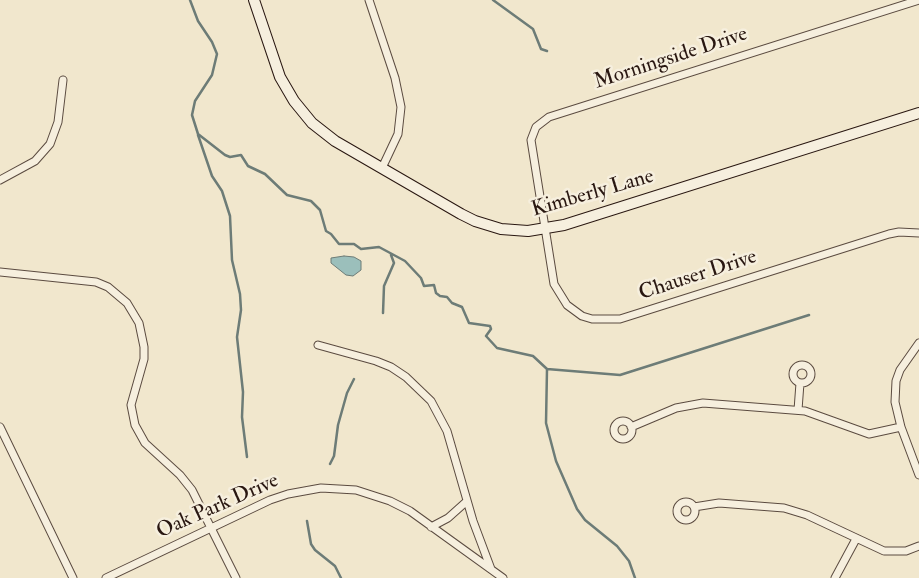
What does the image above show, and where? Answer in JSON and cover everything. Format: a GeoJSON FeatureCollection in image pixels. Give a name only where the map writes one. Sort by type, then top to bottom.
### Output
{"type":"FeatureCollection","features":[{"type":"Feature","properties":{"kind":"street","name":"Kimberly Lane"},"geometry":{"type":"LineString","coordinates":[[254,0],[280,77],[294,101],[324,133],[475,221],[501,229],[544,230],[919,113]]}},
{"type":"Feature","properties":{"kind":"street"},"geometry":{"type":"LineString","coordinates":[[369,0],[400,94],[401,108],[398,134],[382,168]]}},
{"type":"Feature","properties":{"kind":"street","name":"Morningside Drive"},"geometry":{"type":"LineString","coordinates":[[544,230],[531,140],[536,127],[541,122],[578,107],[919,0]]}},
{"type":"Feature","properties":{"kind":"street"},"geometry":{"type":"LineString","coordinates":[[0,180],[35,161],[50,144],[58,122],[63,80]]}},
{"type":"Feature","properties":{"kind":"street","name":"Chauser Drive"},"geometry":{"type":"LineString","coordinates":[[544,230],[551,272],[558,293],[574,311],[601,321],[620,319],[890,234],[899,232],[919,233]]}},
{"type":"Feature","properties":{"kind":"street"},"geometry":{"type":"LineString","coordinates":[[0,272],[86,279],[108,287],[127,303],[139,323],[144,347],[141,370],[131,405],[135,424],[145,443],[180,475],[192,490],[236,578]]}},
{"type":"Feature","properties":{"kind":"street"},"geometry":{"type":"LineString","coordinates":[[919,343],[906,359],[896,381],[895,402],[901,427],[919,475]]}},
{"type":"Feature","properties":{"kind":"street"},"geometry":{"type":"LineString","coordinates":[[318,345],[376,361],[406,377],[419,388],[436,408],[447,431],[467,502],[491,569]]}},
{"type":"Feature","properties":{"kind":"street"},"geometry":{"type":"LineString","coordinates":[[798,410],[800,383]]}},
{"type":"Feature","properties":{"kind":"street"},"geometry":{"type":"LineString","coordinates":[[631,426],[676,408],[693,404],[798,410],[869,434],[901,427]]}},
{"type":"Feature","properties":{"kind":"street"},"geometry":{"type":"LineString","coordinates":[[0,427],[74,578]]}},
{"type":"Feature","properties":{"kind":"street","name":"Oak Park Drive"},"geometry":{"type":"LineString","coordinates":[[106,578],[288,494],[322,488],[356,490],[373,494],[410,511],[504,578]]}},
{"type":"Feature","properties":{"kind":"street"},"geometry":{"type":"LineString","coordinates":[[431,527],[448,518],[467,502]]}},
{"type":"Feature","properties":{"kind":"street"},"geometry":{"type":"LineString","coordinates":[[694,507],[719,503],[784,508],[807,514],[884,551],[906,551],[919,546]]}},
{"type":"Feature","properties":{"kind":"street"},"geometry":{"type":"LineString","coordinates":[[835,578],[856,538]]}},
{"type":"Feature","properties":{"kind":"water"},"geometry":{"type":"Polygon","coordinates":[[[354,257],[361,261],[361,270],[353,276],[346,275],[331,263],[331,258],[354,257]]]}},
{"type":"Feature","properties":{"kind":"waterway"},"geometry":{"type":"LineString","coordinates":[[190,0],[198,21],[212,42],[217,54],[212,75],[195,101],[192,115],[198,134],[225,155],[230,157],[241,155],[248,166],[265,174],[287,195],[311,201],[320,210],[326,231],[339,244],[354,244],[361,249],[379,247],[405,261],[421,278],[424,286],[434,285],[436,293],[447,297],[452,303],[462,307],[469,323],[490,326],[491,329],[486,336],[497,348],[533,356],[547,369],[620,375],[809,315]]}},
{"type":"Feature","properties":{"kind":"waterway"},"geometry":{"type":"LineString","coordinates":[[493,0],[533,29],[541,49],[547,51]]}},
{"type":"Feature","properties":{"kind":"waterway"},"geometry":{"type":"LineString","coordinates":[[198,135],[212,176],[222,191],[230,216],[232,260],[240,294],[241,310],[237,337],[243,392],[242,417],[247,457]]}},
{"type":"Feature","properties":{"kind":"waterway"},"geometry":{"type":"LineString","coordinates":[[383,313],[384,286],[394,263],[391,255]]}},
{"type":"Feature","properties":{"kind":"waterway"},"geometry":{"type":"LineString","coordinates":[[547,369],[546,423],[556,461],[577,509],[585,520],[617,546],[629,561],[635,578]]}},
{"type":"Feature","properties":{"kind":"waterway"},"geometry":{"type":"LineString","coordinates":[[330,464],[334,456],[338,425],[347,393],[354,379]]}},
{"type":"Feature","properties":{"kind":"waterway"},"geometry":{"type":"LineString","coordinates":[[307,521],[311,544],[315,550],[335,566],[341,578]]}}]}
